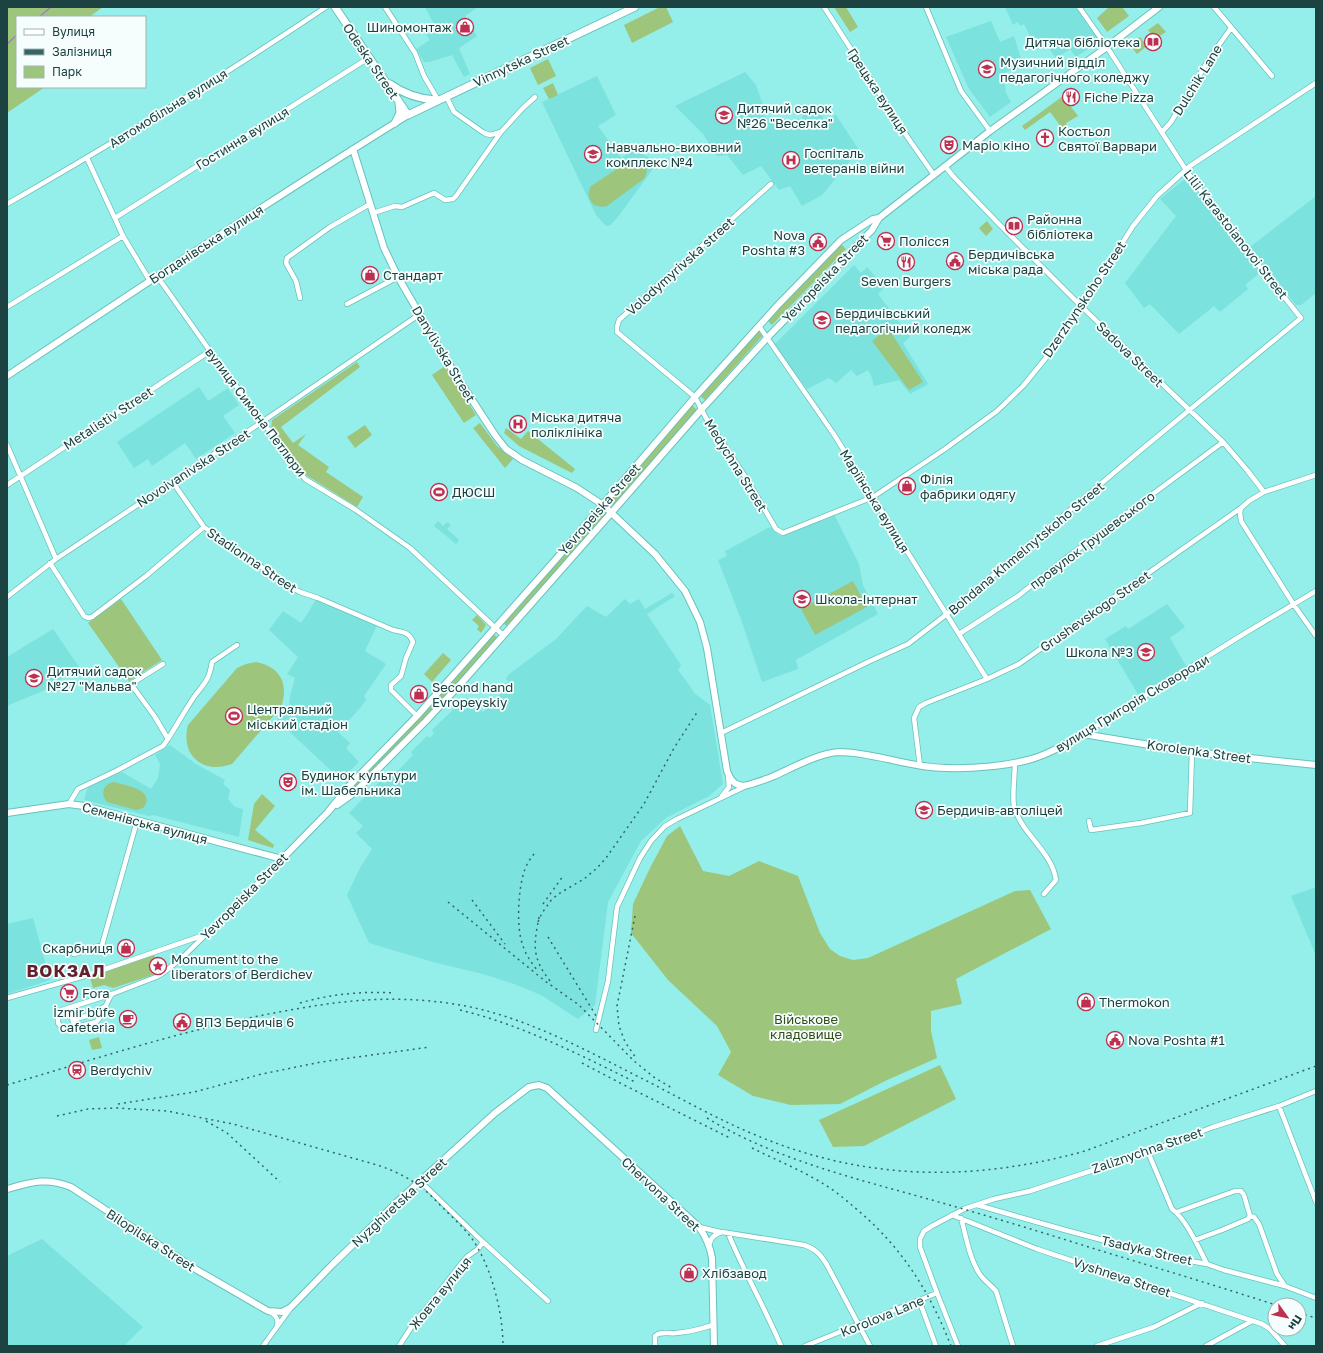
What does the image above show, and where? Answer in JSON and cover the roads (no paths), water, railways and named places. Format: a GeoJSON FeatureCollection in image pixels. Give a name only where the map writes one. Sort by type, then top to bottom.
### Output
{"type":"FeatureCollection","features":[{"type":"Feature","properties":{"kind":"main road","name":"Odeska Street"},"geometry":{"type":"LineString","coordinates":[[335,7],[408,115]]}},
{"type":"Feature","properties":{"kind":"main road","name":"Vinnytska Street"},"geometry":{"type":"LineString","coordinates":[[408,115],[635,7]]}},
{"type":"Feature","properties":{"kind":"main road","name":"Yevropeiska Street"},"geometry":{"type":"LineString","coordinates":[[328,812],[354,793],[381,767],[459,685],[701,410],[767,338],[872,230],[879,218],[990,131],[1107,47],[1158,7]]}},
{"type":"Feature","properties":{"kind":"main road"},"geometry":{"type":"LineString","coordinates":[[386,82],[398,90],[418,98],[438,100]]}},
{"type":"Feature","properties":{"kind":"main road"},"geometry":{"type":"LineString","coordinates":[[407,94],[416,101],[418,106],[415,111]]}},
{"type":"Feature","properties":{"kind":"main road"},"geometry":{"type":"LineString","coordinates":[[395,123],[400,113],[399,102]]}},
{"type":"Feature","properties":{"kind":"main road","name":"Богданівська вулиця"},"geometry":{"type":"LineString","coordinates":[[7,376],[157,276],[408,115]]}},
{"type":"Feature","properties":{"kind":"main road","name":"Danylivska Street"},"geometry":{"type":"LineString","coordinates":[[353,149],[384,248],[398,277],[448,363],[495,435],[506,449],[522,460],[576,488],[612,512],[671,572],[685,590],[694,606],[707,648],[727,770]]}},
{"type":"Feature","properties":{"kind":"main road","name":"Yevropeiska Street"},"geometry":{"type":"LineString","coordinates":[[282,859],[328,812],[349,786],[416,716],[496,628],[695,397],[759,326],[841,240],[873,219],[879,218]]}},
{"type":"Feature","properties":{"kind":"main road","name":"Korolenka Street"},"geometry":{"type":"LineString","coordinates":[[1083,734],[1192,752],[1316,765]]}},
{"type":"Feature","properties":{"kind":"main road","name":"вулиця Григорія Сковороди"},"geometry":{"type":"LineString","coordinates":[[748,786],[821,756],[838,752],[920,766],[960,768],[1029,760],[1057,749],[1083,734]]}},
{"type":"Feature","properties":{"kind":"main road"},"geometry":{"type":"LineString","coordinates":[[727,770],[735,784],[748,786]]}},
{"type":"Feature","properties":{"kind":"main road","name":"Семенівська вулиця"},"geometry":{"type":"LineString","coordinates":[[7,811],[69,804],[84,806],[282,859]]}},
{"type":"Feature","properties":{"kind":"main road","name":"Nyzghiretska Street"},"geometry":{"type":"LineString","coordinates":[[291,1307],[339,1258],[495,1113],[526,1089],[534,1085],[547,1088],[552,1093]]}},
{"type":"Feature","properties":{"kind":"main road","name":"Chervona Street"},"geometry":{"type":"LineString","coordinates":[[552,1093],[699,1227],[709,1245],[712,1258],[714,1346]]}},
{"type":"Feature","properties":{"kind":"main road","name":"Bilopilska Street"},"geometry":{"type":"LineString","coordinates":[[7,1189],[43,1180],[57,1182],[71,1188],[198,1270],[268,1311]]}},
{"type":"Feature","properties":{"kind":"main road"},"geometry":{"type":"LineString","coordinates":[[268,1311],[280,1312],[291,1307]]}},
{"type":"Feature","properties":{"kind":"street","name":"Автомобільна вулиця"},"geometry":{"type":"LineString","coordinates":[[7,204],[87,158],[284,35],[326,7]]}},
{"type":"Feature","properties":{"kind":"street"},"geometry":{"type":"LineString","coordinates":[[385,7],[415,53],[424,76],[438,100]]}},
{"type":"Feature","properties":{"kind":"street","name":"Грецька вулиця"},"geometry":{"type":"LineString","coordinates":[[824,7],[934,175]]}},
{"type":"Feature","properties":{"kind":"street"},"geometry":{"type":"LineString","coordinates":[[926,7],[961,91],[990,131]]}},
{"type":"Feature","properties":{"kind":"street","name":"Lilii Karastoianovoi Street"},"geometry":{"type":"LineString","coordinates":[[1079,7],[1107,47],[1212,208],[1301,318]]}},
{"type":"Feature","properties":{"kind":"street"},"geometry":{"type":"LineString","coordinates":[[1214,7],[1272,76]]}},
{"type":"Feature","properties":{"kind":"street","name":"Dulchik Lane"},"geometry":{"type":"LineString","coordinates":[[1162,132],[1171,122],[1211,56],[1231,28]]}},
{"type":"Feature","properties":{"kind":"street","name":"Гостинна вулиця"},"geometry":{"type":"LineString","coordinates":[[115,218],[370,57]]}},
{"type":"Feature","properties":{"kind":"street","name":"Dzerzhynskoho Street"},"geometry":{"type":"LineString","coordinates":[[780,532],[783,533],[873,497],[945,449],[998,411],[1023,386],[1045,359],[1082,307],[1133,226],[1157,196],[1186,170],[1316,83]]}},
{"type":"Feature","properties":{"kind":"street"},"geometry":{"type":"LineString","coordinates":[[446,96],[454,112],[484,134],[490,135],[502,132]]}},
{"type":"Feature","properties":{"kind":"street"},"geometry":{"type":"LineString","coordinates":[[373,214],[395,206],[402,207],[434,193],[445,200],[453,199],[462,189],[502,132],[522,109],[535,97]]}},
{"type":"Feature","properties":{"kind":"street"},"geometry":{"type":"LineString","coordinates":[[87,158],[123,236],[150,281]]}},
{"type":"Feature","properties":{"kind":"street","name":"Sadova Street"},"geometry":{"type":"LineString","coordinates":[[945,166],[997,222],[1082,307],[1223,442],[1264,492]]}},
{"type":"Feature","properties":{"kind":"street","name":"Volodymyrivska street"},"geometry":{"type":"LineString","coordinates":[[695,397],[618,332],[617,327],[620,320],[771,184]]}},
{"type":"Feature","properties":{"kind":"street"},"geometry":{"type":"LineString","coordinates":[[300,298],[296,281],[286,263],[287,258],[330,227],[370,204]]}},
{"type":"Feature","properties":{"kind":"street"},"geometry":{"type":"LineString","coordinates":[[7,307],[123,236]]}},
{"type":"Feature","properties":{"kind":"street","name":"вулиця Симона Петлюри"},"geometry":{"type":"LineString","coordinates":[[157,276],[210,351],[305,479],[356,510],[410,548],[503,635]]}},
{"type":"Feature","properties":{"kind":"street"},"geometry":{"type":"LineString","coordinates":[[347,304],[398,277]]}},
{"type":"Feature","properties":{"kind":"street","name":"Novoivanivska Street"},"geometry":{"type":"LineString","coordinates":[[7,597],[50,563],[262,422],[420,314]]}},
{"type":"Feature","properties":{"kind":"street","name":"Bohdana Khmelnytskoho Street"},"geometry":{"type":"LineString","coordinates":[[721,733],[908,644],[947,614],[1189,410],[1301,318]]}},
{"type":"Feature","properties":{"kind":"street","name":"Маріїнська вулиця"},"geometry":{"type":"LineString","coordinates":[[759,326],[833,434],[987,679]]}},
{"type":"Feature","properties":{"kind":"street","name":"Metalistiv Street"},"geometry":{"type":"LineString","coordinates":[[7,485],[210,351]]}},
{"type":"Feature","properties":{"kind":"street","name":"Medychna Street"},"geometry":{"type":"LineString","coordinates":[[695,397],[701,410],[748,481],[776,529],[780,532]]}},
{"type":"Feature","properties":{"kind":"street","name":"провулок Грушевського"},"geometry":{"type":"LineString","coordinates":[[960,634],[1018,596],[1061,562],[1223,442]]}},
{"type":"Feature","properties":{"kind":"street"},"geometry":{"type":"LineString","coordinates":[[7,445],[56,559]]}},
{"type":"Feature","properties":{"kind":"street","name":"Grushevskogo Street"},"geometry":{"type":"LineString","coordinates":[[920,766],[914,718],[919,707],[1019,664],[1242,508],[1249,501],[1264,492],[1316,475]]}},
{"type":"Feature","properties":{"kind":"street"},"geometry":{"type":"LineString","coordinates":[[172,481],[204,527]]}},
{"type":"Feature","properties":{"kind":"street"},"geometry":{"type":"LineString","coordinates":[[1242,508],[1240,517],[1241,521],[1294,606],[1316,636]]}},
{"type":"Feature","properties":{"kind":"street","name":"Stadionna Street"},"geometry":{"type":"LineString","coordinates":[[50,563],[84,616],[88,618],[92,617],[146,576],[204,527],[300,592],[411,636],[413,642],[406,658],[401,676],[391,686],[391,690],[416,716]]}},
{"type":"Feature","properties":{"kind":"street","name":"вулиця Григорія Сковороди"},"geometry":{"type":"LineString","coordinates":[[1083,734],[1242,635],[1294,606],[1316,591]]}},
{"type":"Feature","properties":{"kind":"street"},"geometry":{"type":"LineString","coordinates":[[69,804],[78,789],[163,746],[195,696],[203,687],[208,678],[212,662],[236,645]]}},
{"type":"Feature","properties":{"kind":"street"},"geometry":{"type":"LineString","coordinates":[[163,664],[132,684],[168,739]]}},
{"type":"Feature","properties":{"kind":"street"},"geometry":{"type":"LineString","coordinates":[[1089,821],[1091,830],[1190,814],[1192,752]]}},
{"type":"Feature","properties":{"kind":"street"},"geometry":{"type":"LineString","coordinates":[[1015,762],[1014,805],[1020,820],[1048,860],[1055,874],[1056,880],[1044,894]]}},
{"type":"Feature","properties":{"kind":"street"},"geometry":{"type":"LineString","coordinates":[[720,798],[729,787],[727,770]]}},
{"type":"Feature","properties":{"kind":"street","name":"вулиця Григорія Сковороди"},"geometry":{"type":"LineString","coordinates":[[596,1030],[608,981],[617,907],[640,858],[651,841],[665,826],[677,818],[748,786]]}},
{"type":"Feature","properties":{"kind":"street"},"geometry":{"type":"LineString","coordinates":[[74,954],[102,945],[137,821]]}},
{"type":"Feature","properties":{"kind":"street","name":"Yevropeiska Street"},"geometry":{"type":"LineString","coordinates":[[69,1008],[112,994],[163,973],[184,956],[282,859]]}},
{"type":"Feature","properties":{"kind":"street"},"geometry":{"type":"LineString","coordinates":[[7,998],[88,975],[206,934]]}},
{"type":"Feature","properties":{"kind":"street"},"geometry":{"type":"LineString","coordinates":[[75,1028],[69,1008],[59,1013],[58,1023],[63,1029],[66,1030],[75,1028],[98,1021],[112,994]]}},
{"type":"Feature","properties":{"kind":"street"},"geometry":{"type":"LineString","coordinates":[[73,1020],[96,1013],[106,1005]]}},
{"type":"Feature","properties":{"kind":"street","name":"Zaliznychna Street"},"geometry":{"type":"LineString","coordinates":[[936,1293],[920,1247],[920,1239],[924,1231],[952,1215],[964,1209],[994,1199],[1030,1191],[1148,1152],[1213,1127],[1279,1106],[1316,1091]]}},
{"type":"Feature","properties":{"kind":"street"},"geometry":{"type":"LineString","coordinates":[[1279,1106],[1316,1202]]}},
{"type":"Feature","properties":{"kind":"street"},"geometry":{"type":"LineString","coordinates":[[1148,1152],[1172,1209],[1177,1212],[1195,1240],[1207,1264]]}},
{"type":"Feature","properties":{"kind":"street"},"geometry":{"type":"LineString","coordinates":[[420,1182],[548,1301]]}},
{"type":"Feature","properties":{"kind":"street"},"geometry":{"type":"LineString","coordinates":[[1177,1212],[1235,1191],[1241,1191],[1244,1195],[1250,1216],[1254,1217],[1259,1224],[1277,1274],[1285,1286]]}},
{"type":"Feature","properties":{"kind":"street","name":"Tsadyka Street"},"geometry":{"type":"LineString","coordinates":[[977,1205],[1162,1256],[1207,1264],[1285,1286],[1316,1298]]}},
{"type":"Feature","properties":{"kind":"street","name":"Vyshneva Street"},"geometry":{"type":"LineString","coordinates":[[952,1215],[1037,1249],[1262,1324],[1270,1329],[1285,1346]]}},
{"type":"Feature","properties":{"kind":"street"},"geometry":{"type":"LineString","coordinates":[[1195,1240],[1244,1221],[1250,1216]]}},
{"type":"Feature","properties":{"kind":"street"},"geometry":{"type":"LineString","coordinates":[[961,1218],[978,1272],[996,1291],[1013,1346]]}},
{"type":"Feature","properties":{"kind":"street"},"geometry":{"type":"LineString","coordinates":[[699,1227],[804,1245],[813,1248],[827,1265],[870,1346]]}},
{"type":"Feature","properties":{"kind":"street"},"geometry":{"type":"LineString","coordinates":[[709,1245],[713,1236],[722,1232]]}},
{"type":"Feature","properties":{"kind":"street"},"geometry":{"type":"LineString","coordinates":[[728,1233],[781,1346]]}},
{"type":"Feature","properties":{"kind":"street","name":"Жовта вулиця"},"geometry":{"type":"LineString","coordinates":[[399,1346],[414,1323],[431,1304],[461,1264],[468,1256],[478,1249],[483,1242]]}},
{"type":"Feature","properties":{"kind":"street"},"geometry":{"type":"LineString","coordinates":[[936,1293],[958,1346]]}},
{"type":"Feature","properties":{"kind":"street","name":"Korolova Lane"},"geometry":{"type":"LineString","coordinates":[[805,1346],[817,1344],[936,1293]]}},
{"type":"Feature","properties":{"kind":"street"},"geometry":{"type":"LineString","coordinates":[[919,1300],[936,1346]]}},
{"type":"Feature","properties":{"kind":"street"},"geometry":{"type":"LineString","coordinates":[[1097,1346],[1154,1326],[1202,1303]]}},
{"type":"Feature","properties":{"kind":"street","name":"Nyzghiretska Street"},"geometry":{"type":"LineString","coordinates":[[263,1346],[291,1307]]}},
{"type":"Feature","properties":{"kind":"street"},"geometry":{"type":"LineString","coordinates":[[268,1311],[277,1318],[277,1328]]}},
{"type":"Feature","properties":{"kind":"street"},"geometry":{"type":"LineString","coordinates":[[1206,1346],[1252,1321]]}},
{"type":"Feature","properties":{"kind":"street"},"geometry":{"type":"LineString","coordinates":[[654,1346],[655,1336],[660,1333],[698,1330],[713,1325]]}},
{"type":"Feature","properties":{"kind":"waterway"},"geometry":{"type":"LineString","coordinates":[[40,16],[51,7]]}},
{"type":"Feature","properties":{"kind":"waterway"},"geometry":{"type":"LineString","coordinates":[[7,44],[16,36]]}},
{"type":"Feature","properties":{"kind":"railway"},"geometry":{"type":"LineString","coordinates":[[538,922],[542,913],[552,899],[584,879],[606,858],[644,804],[674,748],[698,711]]}},
{"type":"Feature","properties":{"kind":"railway"},"geometry":{"type":"LineString","coordinates":[[534,854],[526,867],[520,889],[519,930],[523,946],[537,970]]}},
{"type":"Feature","properties":{"kind":"railway"},"geometry":{"type":"LineString","coordinates":[[543,904],[563,876]]}},
{"type":"Feature","properties":{"kind":"railway"},"geometry":{"type":"LineString","coordinates":[[472,900],[505,944]]}},
{"type":"Feature","properties":{"kind":"railway"},"geometry":{"type":"LineString","coordinates":[[448,902],[545,981],[579,1005],[634,1061],[655,1078],[672,1088]]}},
{"type":"Feature","properties":{"kind":"railway"},"geometry":{"type":"LineString","coordinates":[[635,916],[617,1006],[619,1026],[625,1042],[636,1058]]}},
{"type":"Feature","properties":{"kind":"railway"},"geometry":{"type":"LineString","coordinates":[[539,917],[535,943],[537,957],[550,981]]}},
{"type":"Feature","properties":{"kind":"railway"},"geometry":{"type":"LineString","coordinates":[[548,937],[598,1019]]}},
{"type":"Feature","properties":{"kind":"railway"},"geometry":{"type":"LineString","coordinates":[[300,1003],[323,997],[347,994],[371,992],[395,993]]}},
{"type":"Feature","properties":{"kind":"railway"},"geometry":{"type":"LineString","coordinates":[[7,1085],[173,1036],[274,1013],[320,1005],[363,1000],[385,999],[430,1001],[454,1004],[502,1015],[548,1032],[727,1122],[758,1136],[798,1151],[839,1162],[879,1169],[920,1172],[961,1172],[1002,1168],[1043,1161],[1085,1151],[1316,1066]]}},
{"type":"Feature","properties":{"kind":"railway"},"geometry":{"type":"LineString","coordinates":[[460,1010],[483,1016],[528,1032],[635,1082]]}},
{"type":"Feature","properties":{"kind":"railway"},"geometry":{"type":"LineString","coordinates":[[118,1104],[194,1092],[262,1074],[321,1062],[430,1047]]}},
{"type":"Feature","properties":{"kind":"railway"},"geometry":{"type":"LineString","coordinates":[[582,1063],[730,1138]]}},
{"type":"Feature","properties":{"kind":"railway"},"geometry":{"type":"LineString","coordinates":[[57,1116],[88,1109],[117,1108],[167,1111],[233,1124],[377,1165],[400,1174],[416,1183],[430,1194],[464,1229],[477,1247],[490,1274],[498,1304],[501,1318],[503,1346]]}},
{"type":"Feature","properties":{"kind":"railway"},"geometry":{"type":"LineString","coordinates":[[707,1118],[737,1134],[799,1161],[1018,1225],[1267,1302]]}},
{"type":"Feature","properties":{"kind":"railway"},"geometry":{"type":"LineString","coordinates":[[206,1121],[227,1133],[280,1182]]}},
{"type":"Feature","properties":{"kind":"railway"},"geometry":{"type":"LineString","coordinates":[[752,1148],[821,1182],[840,1195],[871,1222],[900,1253],[912,1270],[933,1306],[951,1346]]}},
{"type":"Feature","properties":{"kind":"railway"},"geometry":{"type":"LineString","coordinates":[[1307,1315],[1316,1318]]}},
{"type":"Feature","properties":{"kind":"place","name":"Шиномонтаж"},"geometry":{"type":"Point","coordinates":[465,27]}},
{"type":"Feature","properties":{"kind":"place","name":"Дитяча бібліотека"},"geometry":{"type":"Point","coordinates":[1153,42]}},
{"type":"Feature","properties":{"kind":"place","name":"Музичний відділ педагогічного коледжу"},"geometry":{"type":"Point","coordinates":[987,69]}},
{"type":"Feature","properties":{"kind":"place","name":"Fiche Pizza"},"geometry":{"type":"Point","coordinates":[1071,97]}},
{"type":"Feature","properties":{"kind":"place","name":"Дитячий садок №26 \"Веселка\""},"geometry":{"type":"Point","coordinates":[724,115]}},
{"type":"Feature","properties":{"kind":"place","name":"Костьол Святої Варвари"},"geometry":{"type":"Point","coordinates":[1045,138]}},
{"type":"Feature","properties":{"kind":"place","name":"Маріо кіно"},"geometry":{"type":"Point","coordinates":[949,145]}},
{"type":"Feature","properties":{"kind":"place","name":"Навчально-виховний комплекс №4"},"geometry":{"type":"Point","coordinates":[593,154]}},
{"type":"Feature","properties":{"kind":"place","name":"Госпіталь ветеранів війни"},"geometry":{"type":"Point","coordinates":[791,160]}},
{"type":"Feature","properties":{"kind":"place","name":"Районна бібліотека"},"geometry":{"type":"Point","coordinates":[1014,226]}},
{"type":"Feature","properties":{"kind":"place","name":"Полісся"},"geometry":{"type":"Point","coordinates":[886,241]}},
{"type":"Feature","properties":{"kind":"place","name":"Nova Poshta #3"},"geometry":{"type":"Point","coordinates":[818,242]}},
{"type":"Feature","properties":{"kind":"place","name":"Бердичівська міська рада"},"geometry":{"type":"Point","coordinates":[955,261]}},
{"type":"Feature","properties":{"kind":"place","name":"Seven Burgers"},"geometry":{"type":"Point","coordinates":[906,262]}},
{"type":"Feature","properties":{"kind":"place","name":"Стандарт"},"geometry":{"type":"Point","coordinates":[370,275]}},
{"type":"Feature","properties":{"kind":"place","name":"Бердичівський педагогічний коледж"},"geometry":{"type":"Point","coordinates":[822,320]}},
{"type":"Feature","properties":{"kind":"place","name":"Міська дитяча поліклініка"},"geometry":{"type":"Point","coordinates":[518,424]}},
{"type":"Feature","properties":{"kind":"place","name":"Філія фабрики одягу"},"geometry":{"type":"Point","coordinates":[907,486]}},
{"type":"Feature","properties":{"kind":"place","name":"ДЮСШ"},"geometry":{"type":"Point","coordinates":[439,492]}},
{"type":"Feature","properties":{"kind":"place","name":"Школа-Інтернат"},"geometry":{"type":"Point","coordinates":[802,599]}},
{"type":"Feature","properties":{"kind":"place","name":"Школа №3"},"geometry":{"type":"Point","coordinates":[1146,652]}},
{"type":"Feature","properties":{"kind":"place","name":"Дитячий садок №27 \"Мальва\""},"geometry":{"type":"Point","coordinates":[34,678]}},
{"type":"Feature","properties":{"kind":"place","name":"Second hand Evropeyskiy"},"geometry":{"type":"Point","coordinates":[419,694]}},
{"type":"Feature","properties":{"kind":"place","name":"Центральний міський стадіон"},"geometry":{"type":"Point","coordinates":[234,716]}},
{"type":"Feature","properties":{"kind":"place","name":"Будинок культури ім. Шабельника"},"geometry":{"type":"Point","coordinates":[288,782]}},
{"type":"Feature","properties":{"kind":"place","name":"Бердичів-автоліцей"},"geometry":{"type":"Point","coordinates":[924,810]}},
{"type":"Feature","properties":{"kind":"place","name":"Скарбниця"},"geometry":{"type":"Point","coordinates":[126,948]}},
{"type":"Feature","properties":{"kind":"place","name":"Monument to the liberators of Berdichev"},"geometry":{"type":"Point","coordinates":[158,966]}},
{"type":"Feature","properties":{"kind":"place","name":"Fora"},"geometry":{"type":"Point","coordinates":[69,993]}},
{"type":"Feature","properties":{"kind":"place","name":"Thermokon"},"geometry":{"type":"Point","coordinates":[1086,1002]}},
{"type":"Feature","properties":{"kind":"place","name":"İzmir büfe cafeteria"},"geometry":{"type":"Point","coordinates":[128,1019]}},
{"type":"Feature","properties":{"kind":"place","name":"ВПЗ Бердичів 6"},"geometry":{"type":"Point","coordinates":[182,1022]}},
{"type":"Feature","properties":{"kind":"place","name":"Nova Poshta #1"},"geometry":{"type":"Point","coordinates":[1115,1040]}},
{"type":"Feature","properties":{"kind":"place","name":"Berdychiv"},"geometry":{"type":"Point","coordinates":[77,1070]}},
{"type":"Feature","properties":{"kind":"place","name":"Хлібзавод"},"geometry":{"type":"Point","coordinates":[689,1273]}},
{"type":"Feature","properties":{"kind":"district","name":"ВОКЗАЛ"},"geometry":{"type":"Point","coordinates":[66,971]}},
{"type":"Feature","properties":{"kind":"park label","name":"Військове кладовище"},"geometry":{"type":"Point","coordinates":[806,1026]}}]}
